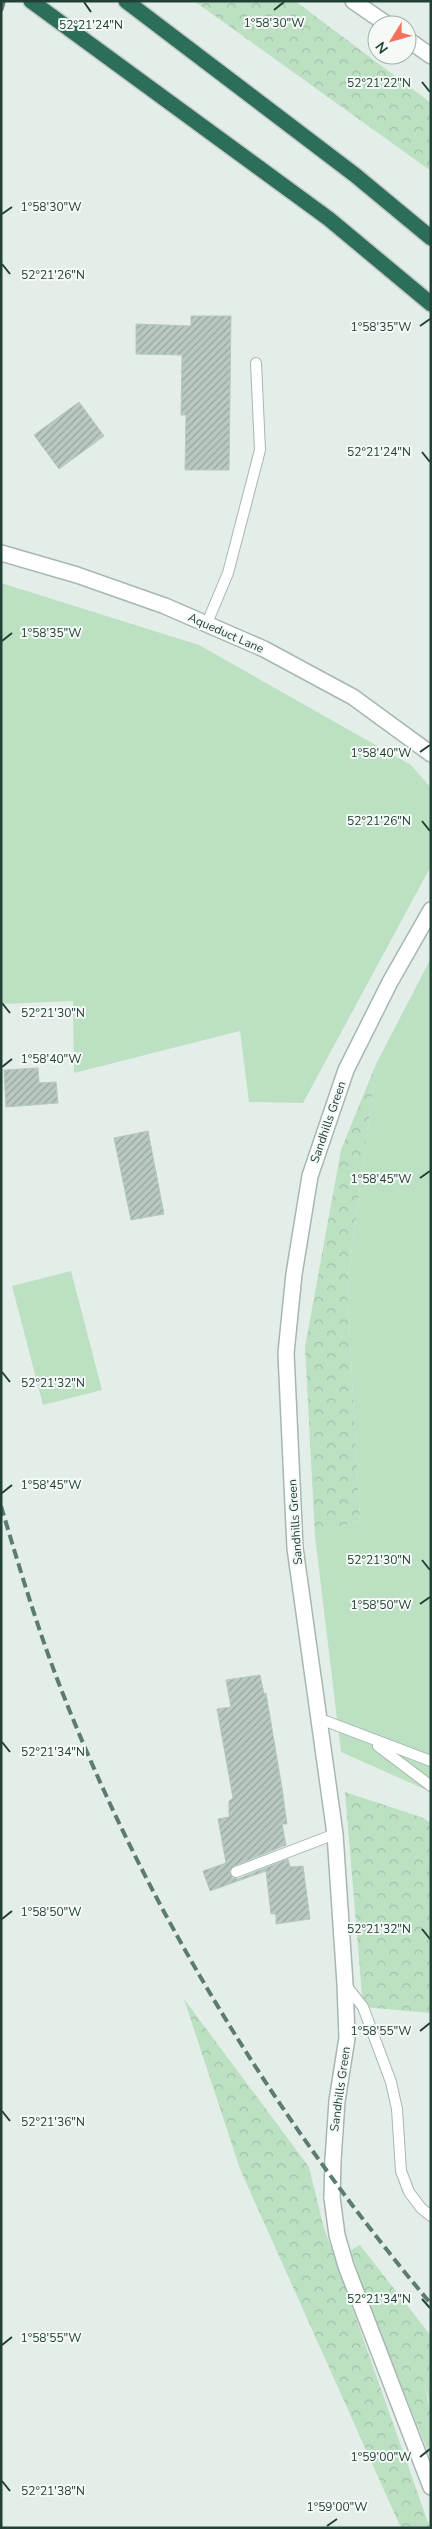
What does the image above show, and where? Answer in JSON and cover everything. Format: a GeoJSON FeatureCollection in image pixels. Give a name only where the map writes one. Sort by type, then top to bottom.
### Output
{"type":"FeatureCollection","features":[{"type":"Feature","properties":{"kind":"highway"},"geometry":{"type":"LineString","coordinates":[[126,1],[355,175],[431,238]]}},
{"type":"Feature","properties":{"kind":"highway"},"geometry":{"type":"LineString","coordinates":[[34,3],[329,219],[431,304]]}},
{"type":"Feature","properties":{"kind":"street"},"geometry":{"type":"LineString","coordinates":[[353,1],[373,15]]}},
{"type":"Feature","properties":{"kind":"street"},"geometry":{"type":"LineString","coordinates":[[417,46],[431,56]]}},
{"type":"Feature","properties":{"kind":"street","name":"Aqueduct Lane"},"geometry":{"type":"LineString","coordinates":[[1,553],[77,575],[207,623],[313,673],[354,697],[431,754]]}},
{"type":"Feature","properties":{"kind":"street","name":"Sandhills Green"},"geometry":{"type":"LineString","coordinates":[[431,910],[390,982],[346,1070],[310,1176],[294,1274],[286,1353],[295,1548],[335,1834],[348,2038],[337,2101],[332,2198],[337,2235],[346,2266],[431,2487]]}},
{"type":"Feature","properties":{"kind":"lane"},"geometry":{"type":"LineString","coordinates":[[207,623],[228,573],[260,450],[256,363]]}},
{"type":"Feature","properties":{"kind":"lane"},"geometry":{"type":"LineString","coordinates":[[320,1719],[431,1761]]}},
{"type":"Feature","properties":{"kind":"lane"},"geometry":{"type":"LineString","coordinates":[[367,1737],[431,1786]]}},
{"type":"Feature","properties":{"kind":"lane"},"geometry":{"type":"LineString","coordinates":[[236,1872],[335,1834]]}},
{"type":"Feature","properties":{"kind":"lane"},"geometry":{"type":"LineString","coordinates":[[345,1984],[363,2007],[391,2082],[397,2109],[401,2171],[409,2192],[420,2208],[431,2216]]}},
{"type":"Feature","properties":{"kind":"green space"},"geometry":{"type":"Polygon","coordinates":[[[194,1],[295,1],[367,55],[367,65],[380,65],[431,103],[431,171],[194,1]]]}},
{"type":"Feature","properties":{"kind":"green space"},"geometry":{"type":"Polygon","coordinates":[[[1,583],[199,645],[411,765],[431,788],[431,866],[303,1103],[249,1102],[240,1031],[74,1073],[73,1001],[1,1004],[1,583]]]}},
{"type":"Feature","properties":{"kind":"green space"},"geometry":{"type":"Polygon","coordinates":[[[431,958],[431,1792],[341,1752],[315,1536],[360,1520],[347,1286],[376,1064],[431,958]]]}},
{"type":"Feature","properties":{"kind":"green space"},"geometry":{"type":"Polygon","coordinates":[[[376,1064],[347,1286],[360,1520],[315,1536],[305,1347],[341,1150],[376,1064]]]}},
{"type":"Feature","properties":{"kind":"green space"},"geometry":{"type":"Polygon","coordinates":[[[71,1271],[102,1390],[43,1405],[12,1286],[71,1271]]]}},
{"type":"Feature","properties":{"kind":"green space"},"geometry":{"type":"Polygon","coordinates":[[[345,1792],[421,1817],[431,1823],[431,2013],[363,2007],[345,1792]]]}},
{"type":"Feature","properties":{"kind":"green space"},"geometry":{"type":"Polygon","coordinates":[[[184,1999],[309,2167],[323,2225],[430,2528],[401,2528],[240,2169],[184,1999]]]}},
{"type":"Feature","properties":{"kind":"green space"},"geometry":{"type":"Polygon","coordinates":[[[360,2245],[431,2336],[431,2378],[424,2383],[431,2415],[418,2427],[360,2280],[351,2250],[360,2245]]]}},
{"type":"Feature","properties":{"kind":"green space"},"geometry":{"type":"Polygon","coordinates":[[[431,2378],[431,2407],[424,2383],[431,2378]]]}},
{"type":"Feature","properties":{"kind":"green space"},"geometry":{"type":"Polygon","coordinates":[[[431,2415],[431,2459],[418,2427],[431,2415]]]}},
{"type":"Feature","properties":{"kind":"building"},"geometry":{"type":"Polygon","coordinates":[[[191,316],[231,316],[229,470],[185,470],[186,415],[181,415],[182,355],[136,354],[136,324],[191,326],[191,316]]]}},
{"type":"Feature","properties":{"kind":"building"},"geometry":{"type":"Polygon","coordinates":[[[79,402],[104,436],[59,469],[34,435],[79,402]]]}},
{"type":"Feature","properties":{"kind":"building"},"geometry":{"type":"Polygon","coordinates":[[[38,1068],[39,1083],[56,1082],[58,1103],[6,1107],[4,1070],[38,1068]]]}},
{"type":"Feature","properties":{"kind":"building"},"geometry":{"type":"Polygon","coordinates":[[[148,1131],[164,1214],[131,1220],[114,1138],[148,1131]]]}},
{"type":"Feature","properties":{"kind":"building"},"geometry":{"type":"Polygon","coordinates":[[[260,1675],[264,1694],[266,1693],[282,1788],[287,1824],[282,1824],[286,1845],[234,1866],[229,1871],[232,1878],[238,1879],[288,1859],[290,1867],[303,1866],[310,1919],[276,1924],[276,1914],[271,1914],[266,1871],[210,1891],[203,1871],[226,1863],[218,1819],[229,1817],[229,1801],[233,1798],[217,1709],[231,1707],[226,1680],[260,1675]]]}},
{"type":"Feature","properties":{"kind":"railway"},"geometry":{"type":"LineString","coordinates":[[1,11],[4,1]]}},
{"type":"Feature","properties":{"kind":"railway"},"geometry":{"type":"LineString","coordinates":[[1,1506],[20,1570],[56,1676],[91,1761],[129,1844],[171,1926],[217,2005],[266,2083],[318,2159],[373,2233],[431,2304]]}}]}
